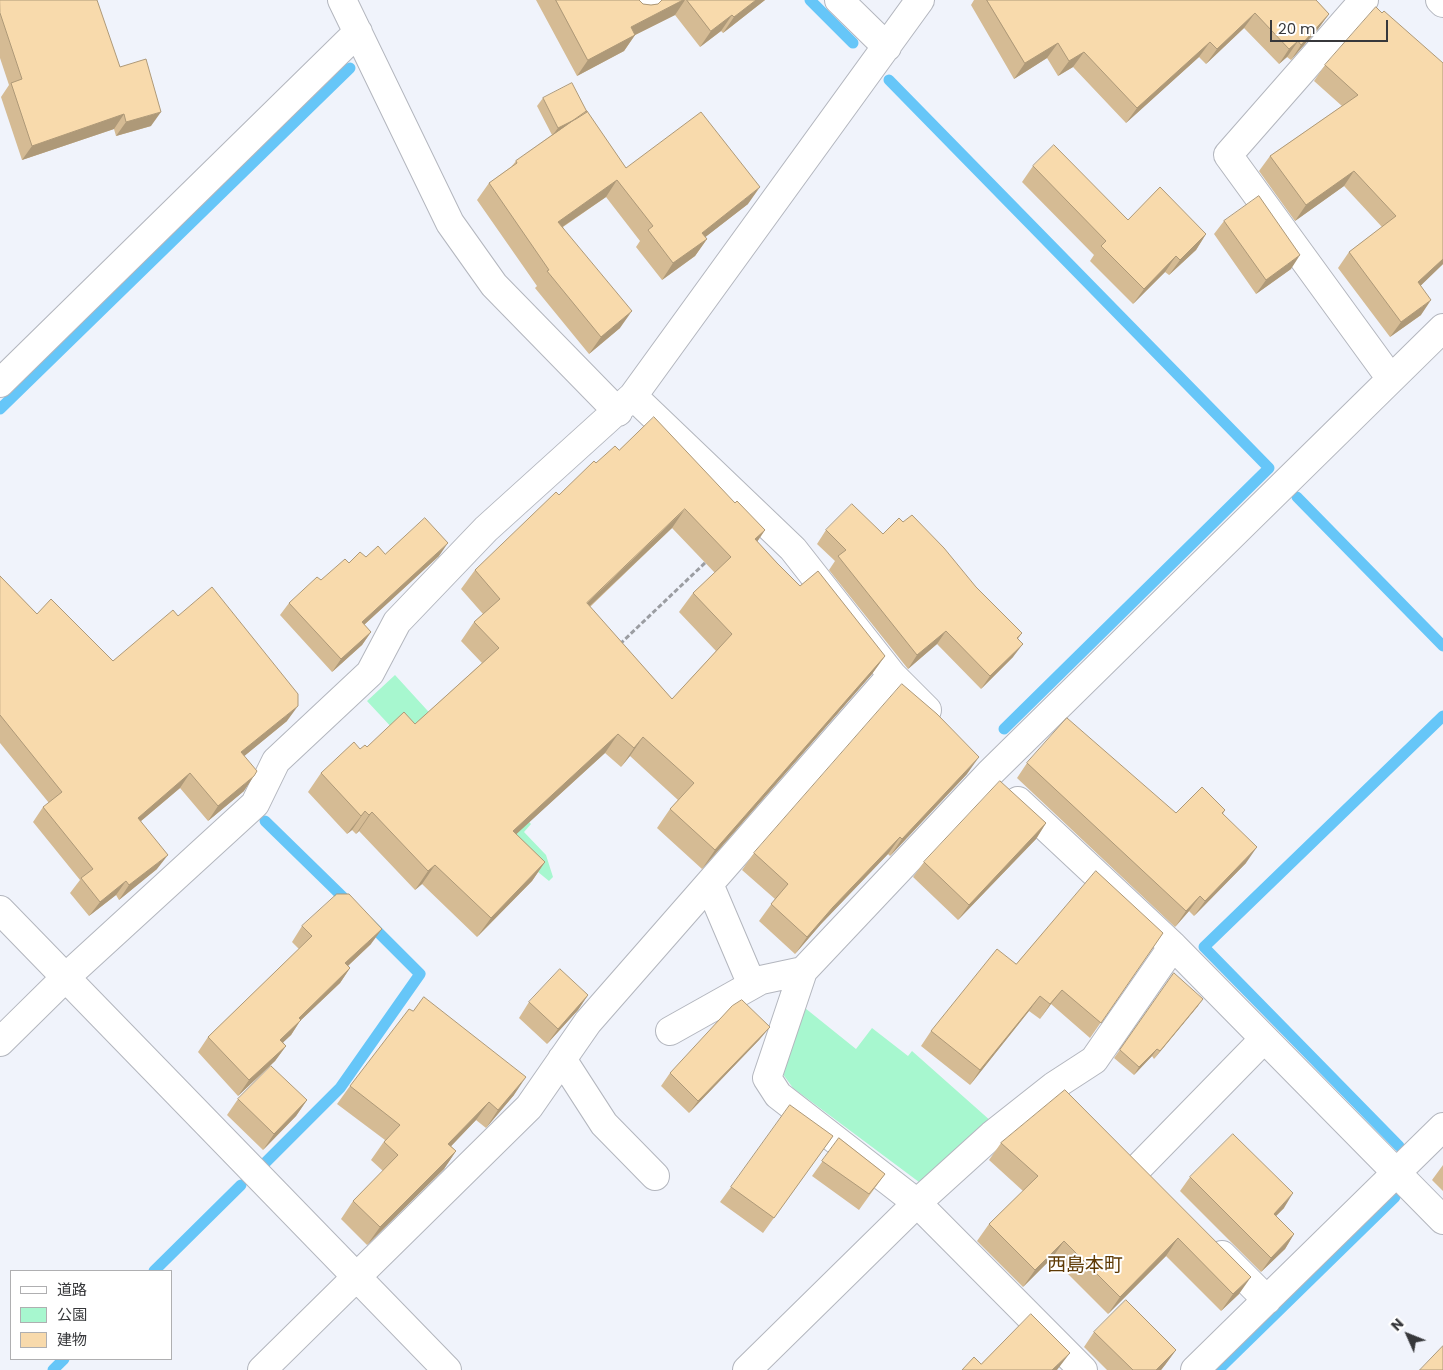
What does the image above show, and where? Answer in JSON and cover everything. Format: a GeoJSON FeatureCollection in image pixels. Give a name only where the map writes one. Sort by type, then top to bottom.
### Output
{"type":"FeatureCollection","features":[{"type":"Feature","properties":{"kind":"street"},"geometry":{"type":"LineString","coordinates":[[342,0],[450,223],[494,285],[626,404],[793,549],[892,675],[948,731]]}},
{"type":"Feature","properties":{"kind":"street"},"geometry":{"type":"LineString","coordinates":[[839,0],[887,47]]}},
{"type":"Feature","properties":{"kind":"street"},"geometry":{"type":"LineString","coordinates":[[0,1042],[66,977],[255,804],[276,761],[370,673],[397,622],[486,529],[626,404],[920,0]]}},
{"type":"Feature","properties":{"kind":"street"},"geometry":{"type":"LineString","coordinates":[[1364,0],[1228,155],[1392,379]]}},
{"type":"Feature","properties":{"kind":"street"},"geometry":{"type":"LineString","coordinates":[[1440,0],[1443,3]]}},
{"type":"Feature","properties":{"kind":"street"},"geometry":{"type":"LineString","coordinates":[[0,383],[358,32]]}},
{"type":"Feature","properties":{"kind":"street"},"geometry":{"type":"LineString","coordinates":[[1083,1370],[917,1204],[778,1095],[767,1078],[803,971],[989,774],[1443,328]]}},
{"type":"Feature","properties":{"kind":"street"},"geometry":{"type":"LineString","coordinates":[[262,1370],[529,1107],[588,1022],[892,675]]}},
{"type":"Feature","properties":{"kind":"street"},"geometry":{"type":"LineString","coordinates":[[968,752],[989,774],[1173,946],[1443,1220]]}},
{"type":"Feature","properties":{"kind":"street"},"geometry":{"type":"LineString","coordinates":[[709,884],[752,985]]}},
{"type":"Feature","properties":{"kind":"street"},"geometry":{"type":"LineString","coordinates":[[0,910],[447,1370]]}},
{"type":"Feature","properties":{"kind":"street"},"geometry":{"type":"LineString","coordinates":[[748,1370],[917,1204],[992,1135],[1054,1086],[1094,1060],[1173,946]]}},
{"type":"Feature","properties":{"kind":"street"},"geometry":{"type":"LineString","coordinates":[[670,1031],[761,980],[803,971]]}},
{"type":"Feature","properties":{"kind":"street"},"geometry":{"type":"LineString","coordinates":[[1137,1169],[1264,1039]]}},
{"type":"Feature","properties":{"kind":"street"},"geometry":{"type":"LineString","coordinates":[[562,1059],[604,1124],[655,1176]]}},
{"type":"Feature","properties":{"kind":"street"},"geometry":{"type":"LineString","coordinates":[[1054,1086],[1074,1106]]}},
{"type":"Feature","properties":{"kind":"street"},"geometry":{"type":"LineString","coordinates":[[1195,1370],[1443,1127]]}},
{"type":"Feature","properties":{"kind":"street"},"geometry":{"type":"LineString","coordinates":[[1116,1148],[1157,1189]]}},
{"type":"Feature","properties":{"kind":"street"},"geometry":{"type":"LineString","coordinates":[[1205,1238],[1267,1300]]}},
{"type":"Feature","properties":{"kind":"path"},"geometry":{"type":"LineString","coordinates":[[618,646],[709,559]]}},
{"type":"Feature","properties":{"kind":"green space"},"geometry":{"type":"Polygon","coordinates":[[[395,675],[531,824],[524,832],[546,855],[553,877],[549,881],[488,831],[367,701],[395,675]]]}},
{"type":"Feature","properties":{"kind":"green space"},"geometry":{"type":"Polygon","coordinates":[[[805,1008],[856,1049],[872,1028],[908,1056],[912,1051],[992,1122],[923,1185],[793,1088],[782,1073],[805,1008]]]}},
{"type":"Feature","properties":{"kind":"building"},"geometry":{"type":"Polygon","coordinates":[[[0,0],[97,0],[120,67],[146,59],[161,112],[126,122],[124,114],[32,146],[11,83],[22,79],[0,13],[0,0]]]}},
{"type":"Feature","properties":{"kind":"building"},"geometry":{"type":"Polygon","coordinates":[[[556,0],[639,0],[643,4],[651,5],[658,4],[662,0],[683,0],[631,27],[635,35],[588,60],[556,0]]]}},
{"type":"Feature","properties":{"kind":"building"},"geometry":{"type":"Polygon","coordinates":[[[687,0],[756,0],[734,17],[732,15],[711,31],[687,0]]]}},
{"type":"Feature","properties":{"kind":"building"},"geometry":{"type":"Polygon","coordinates":[[[987,0],[1316,0],[1329,14],[1301,45],[1298,41],[1289,49],[1255,13],[1217,49],[1210,42],[1137,108],[1084,52],[1069,61],[1058,43],[1025,63],[987,0]]]}},
{"type":"Feature","properties":{"kind":"building"},"geometry":{"type":"Polygon","coordinates":[[[1376,7],[1382,13],[1384,11],[1443,63],[1443,259],[1418,282],[1431,300],[1401,322],[1349,252],[1396,216],[1354,171],[1306,205],[1270,156],[1358,95],[1325,65],[1376,7]]]}},
{"type":"Feature","properties":{"kind":"building"},"geometry":{"type":"Polygon","coordinates":[[[572,83],[587,112],[558,128],[543,98],[572,83]]]}},
{"type":"Feature","properties":{"kind":"building"},"geometry":{"type":"Polygon","coordinates":[[[587,111],[626,168],[701,112],[760,187],[702,233],[707,239],[673,263],[648,230],[653,226],[617,180],[558,222],[632,311],[601,337],[547,271],[549,270],[489,183],[517,163],[516,161],[587,111]]]}},
{"type":"Feature","properties":{"kind":"building"},"geometry":{"type":"Polygon","coordinates":[[[1054,145],[1128,220],[1160,187],[1206,234],[1180,260],[1176,256],[1144,289],[1101,246],[1106,241],[1033,166],[1054,145]]]}},
{"type":"Feature","properties":{"kind":"building"},"geometry":{"type":"Polygon","coordinates":[[[1259,196],[1300,255],[1266,280],[1224,221],[1259,196]]]}},
{"type":"Feature","properties":{"kind":"building"},"geometry":{"type":"Polygon","coordinates":[[[654,417],[735,503],[737,501],[765,530],[755,539],[777,563],[800,586],[818,571],[885,656],[715,850],[670,809],[694,783],[643,737],[634,748],[618,734],[513,831],[545,862],[491,918],[435,865],[428,871],[372,812],[369,815],[365,811],[361,816],[321,773],[354,742],[360,749],[365,745],[367,747],[404,712],[415,724],[499,648],[474,622],[500,599],[475,570],[556,492],[559,495],[594,461],[596,463],[615,446],[619,450],[654,417]],[[685,509],[587,603],[672,699],[732,634],[693,593],[731,557],[685,509]]]}},
{"type":"Feature","properties":{"kind":"building"},"geometry":{"type":"Polygon","coordinates":[[[852,504],[883,534],[899,518],[903,522],[912,515],[944,548],[976,587],[1022,633],[1017,638],[1023,644],[990,676],[946,631],[917,655],[838,556],[846,550],[826,530],[852,504]]]}},
{"type":"Feature","properties":{"kind":"building"},"geometry":{"type":"Polygon","coordinates":[[[425,518],[448,543],[362,622],[371,632],[341,659],[289,603],[317,577],[321,580],[345,559],[349,563],[360,552],[366,557],[378,546],[385,554],[425,518]]]}},
{"type":"Feature","properties":{"kind":"building"},"geometry":{"type":"Polygon","coordinates":[[[0,576],[37,614],[51,599],[113,661],[173,610],[178,616],[212,587],[298,694],[298,706],[241,752],[257,771],[254,776],[218,806],[190,773],[138,818],[168,855],[129,885],[126,881],[100,902],[81,878],[93,869],[43,807],[62,792],[0,715],[0,576]]]}},
{"type":"Feature","properties":{"kind":"building"},"geometry":{"type":"Polygon","coordinates":[[[902,684],[937,714],[979,757],[902,839],[900,837],[833,907],[807,937],[771,904],[788,884],[754,853],[902,684]]]}},
{"type":"Feature","properties":{"kind":"building"},"geometry":{"type":"Polygon","coordinates":[[[1067,718],[1176,813],[1202,787],[1225,810],[1222,813],[1257,847],[1205,901],[1200,896],[1186,911],[1027,763],[1067,718]]]}},
{"type":"Feature","properties":{"kind":"building"},"geometry":{"type":"Polygon","coordinates":[[[1000,781],[1046,823],[969,905],[924,862],[1000,781]]]}},
{"type":"Feature","properties":{"kind":"building"},"geometry":{"type":"Polygon","coordinates":[[[1096,871],[1163,933],[1101,1023],[1062,990],[1050,1004],[1040,996],[980,1070],[931,1031],[997,949],[1016,964],[1096,871]]]}},
{"type":"Feature","properties":{"kind":"building"},"geometry":{"type":"Polygon","coordinates":[[[337,894],[349,894],[382,929],[345,963],[350,968],[299,1018],[301,1020],[280,1040],[286,1046],[249,1080],[208,1037],[312,936],[302,926],[337,894]]]}},
{"type":"Feature","properties":{"kind":"building"},"geometry":{"type":"Polygon","coordinates":[[[560,969],[588,995],[558,1029],[529,1002],[560,969]]]}},
{"type":"Feature","properties":{"kind":"building"},"geometry":{"type":"Polygon","coordinates":[[[1174,973],[1203,999],[1160,1051],[1157,1049],[1139,1067],[1120,1050],[1174,973]]]}},
{"type":"Feature","properties":{"kind":"building"},"geometry":{"type":"Polygon","coordinates":[[[424,997],[526,1077],[498,1110],[489,1102],[448,1144],[456,1151],[380,1227],[353,1201],[398,1155],[384,1142],[400,1125],[350,1086],[409,1009],[413,1011],[424,997]]]}},
{"type":"Feature","properties":{"kind":"building"},"geometry":{"type":"Polygon","coordinates":[[[742,1000],[770,1027],[698,1101],[670,1073],[732,1006],[742,1000]]]}},
{"type":"Feature","properties":{"kind":"building"},"geometry":{"type":"Polygon","coordinates":[[[271,1066],[307,1100],[274,1134],[238,1099],[271,1066]]]}},
{"type":"Feature","properties":{"kind":"building"},"geometry":{"type":"Polygon","coordinates":[[[1065,1090],[1251,1277],[1233,1294],[1178,1238],[1120,1297],[1064,1241],[1035,1270],[989,1224],[1038,1176],[1001,1143],[1065,1090]]]}},
{"type":"Feature","properties":{"kind":"building"},"geometry":{"type":"Polygon","coordinates":[[[790,1105],[833,1136],[774,1218],[731,1187],[790,1105]]]}},
{"type":"Feature","properties":{"kind":"building"},"geometry":{"type":"Polygon","coordinates":[[[1233,1134],[1293,1193],[1274,1214],[1294,1234],[1271,1258],[1190,1177],[1233,1134]]]}},
{"type":"Feature","properties":{"kind":"building"},"geometry":{"type":"Polygon","coordinates":[[[839,1138],[885,1174],[869,1194],[822,1161],[839,1138]]]}},
{"type":"Feature","properties":{"kind":"building"},"geometry":{"type":"Polygon","coordinates":[[[1126,1300],[1176,1350],[1156,1370],[1133,1370],[1094,1332],[1126,1300]]]}},
{"type":"Feature","properties":{"kind":"building"},"geometry":{"type":"Polygon","coordinates":[[[1031,1314],[1070,1353],[1052,1370],[962,1370],[974,1357],[981,1364],[1031,1314]]]}},
{"type":"Feature","properties":{"kind":"building"},"geometry":{"type":"Polygon","coordinates":[[[1443,1346],[1443,1370],[1420,1370],[1443,1346]]]}},
{"type":"Feature","properties":{"kind":"waterway"},"geometry":{"type":"LineString","coordinates":[[810,0],[853,43]]}},
{"type":"Feature","properties":{"kind":"waterway"},"geometry":{"type":"LineString","coordinates":[[0,409],[350,68]]}},
{"type":"Feature","properties":{"kind":"waterway"},"geometry":{"type":"LineString","coordinates":[[889,80],[1269,468],[1004,729]]}},
{"type":"Feature","properties":{"kind":"waterway"},"geometry":{"type":"LineString","coordinates":[[1297,497],[1443,646]]}},
{"type":"Feature","properties":{"kind":"waterway"},"geometry":{"type":"LineString","coordinates":[[1399,1146],[1204,947],[1443,716]]}},
{"type":"Feature","properties":{"kind":"waterway"},"geometry":{"type":"LineString","coordinates":[[265,821],[350,904]]}},
{"type":"Feature","properties":{"kind":"waterway"},"geometry":{"type":"LineString","coordinates":[[264,1164],[340,1088],[420,974],[368,922]]}},
{"type":"Feature","properties":{"kind":"waterway"},"geometry":{"type":"LineString","coordinates":[[155,1270],[241,1185]]}},
{"type":"Feature","properties":{"kind":"waterway"},"geometry":{"type":"LineString","coordinates":[[1218,1370],[1395,1197]]}},
{"type":"Feature","properties":{"kind":"waterway"},"geometry":{"type":"LineString","coordinates":[[53,1370],[63,1360]]}},
{"type":"Feature","properties":{"kind":"district","name":"西島本町"},"geometry":{"type":"Point","coordinates":[1085,1266]}}]}
